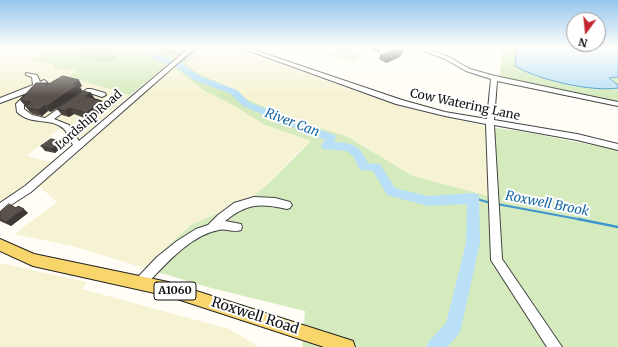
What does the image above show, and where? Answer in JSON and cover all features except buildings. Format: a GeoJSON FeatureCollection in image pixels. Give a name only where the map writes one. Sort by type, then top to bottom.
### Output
{"type":"FeatureCollection","features":[{"type":"Feature","properties":{"kind":"main road","name":"Roxwell Road"},"geometry":{"type":"LineString","coordinates":[[0,245],[33,260],[168,288],[347,347]]}},
{"type":"Feature","properties":{"kind":"street","name":"Lordship Road"},"geometry":{"type":"LineString","coordinates":[[0,208],[28,189],[171,64]]}},
{"type":"Feature","properties":{"kind":"street","name":"Cow Watering Lane"},"geometry":{"type":"LineString","coordinates":[[290,64],[399,102],[445,114],[565,135],[618,147]]}},
{"type":"Feature","properties":{"kind":"street"},"geometry":{"type":"LineString","coordinates":[[458,64],[468,70],[494,78],[618,104]]}},
{"type":"Feature","properties":{"kind":"street"},"geometry":{"type":"LineString","coordinates":[[28,74],[35,76],[41,84]]}},
{"type":"Feature","properties":{"kind":"street"},"geometry":{"type":"LineString","coordinates":[[494,78],[490,123],[497,260],[555,347]]}},
{"type":"Feature","properties":{"kind":"street"},"geometry":{"type":"LineString","coordinates":[[41,84],[20,104],[20,110],[26,116],[47,120],[66,126],[70,129],[74,142],[78,145]]}},
{"type":"Feature","properties":{"kind":"street"},"geometry":{"type":"LineString","coordinates":[[0,101],[41,84]]}},
{"type":"Feature","properties":{"kind":"street"},"geometry":{"type":"LineString","coordinates":[[47,120],[86,89],[102,94]]}},
{"type":"Feature","properties":{"kind":"street"},"geometry":{"type":"LineString","coordinates":[[210,229],[228,211],[240,204],[263,200],[287,206]]}},
{"type":"Feature","properties":{"kind":"street"},"geometry":{"type":"LineString","coordinates":[[141,282],[161,260],[181,244],[200,232],[220,225],[237,226]]}},
{"type":"Feature","properties":{"kind":"shaded area"},"geometry":{"type":"Polygon","coordinates":[[[0,64],[53,64],[55,69],[69,68],[77,70],[70,77],[130,95],[72,145],[60,128],[27,156],[64,165],[173,67],[203,90],[233,105],[265,125],[311,141],[296,154],[268,184],[247,201],[192,224],[144,268],[72,246],[14,234],[57,202],[41,188],[28,183],[0,202],[0,64]]]}},
{"type":"Feature","properties":{"kind":"shaded area"},"geometry":{"type":"Polygon","coordinates":[[[186,64],[279,64],[402,107],[489,127],[493,197],[413,176],[346,136],[288,118],[195,72],[186,64]]]}},
{"type":"Feature","properties":{"kind":"shaded area"},"geometry":{"type":"Polygon","coordinates":[[[0,263],[87,282],[82,289],[229,329],[259,347],[0,347],[0,263]]]}},
{"type":"Feature","properties":{"kind":"green space"},"geometry":{"type":"Polygon","coordinates":[[[53,64],[187,64],[195,72],[288,118],[346,136],[413,176],[489,196],[489,127],[525,132],[618,150],[618,347],[302,347],[305,311],[211,288],[144,268],[192,224],[247,201],[268,184],[311,141],[265,125],[233,105],[203,90],[173,67],[167,66],[130,95],[69,77],[76,70],[55,69],[53,64]]]}},
{"type":"Feature","properties":{"kind":"green space"},"geometry":{"type":"Polygon","coordinates":[[[501,64],[618,64],[618,103],[499,79],[501,64]]]}},
{"type":"Feature","properties":{"kind":"water"},"geometry":{"type":"Polygon","coordinates":[[[515,64],[618,64],[618,77],[609,78],[618,85],[618,88],[607,89],[565,84],[525,71],[515,66],[515,64]]]}},
{"type":"Feature","properties":{"kind":"waterway","name":"River Can"},"geometry":{"type":"LineString","coordinates":[[178,64],[197,78],[234,92],[246,104],[270,114],[278,120],[294,124],[331,138],[327,146],[342,146],[351,148],[361,159],[364,167],[376,167],[391,192],[428,201],[473,198],[473,243],[453,328],[435,347]]}},
{"type":"Feature","properties":{"kind":"waterway","name":"Roxwell Brook"},"geometry":{"type":"LineString","coordinates":[[473,198],[491,203]]}},
{"type":"Feature","properties":{"kind":"waterway","name":"Roxwell Brook"},"geometry":{"type":"LineString","coordinates":[[497,204],[583,220]]}},
{"type":"Feature","properties":{"kind":"waterway","name":"Roxwell Brook"},"geometry":{"type":"LineString","coordinates":[[578,219],[583,220]]}},
{"type":"Feature","properties":{"kind":"waterway","name":"Roxwell Brook"},"geometry":{"type":"LineString","coordinates":[[583,220],[618,227]]}}]}
